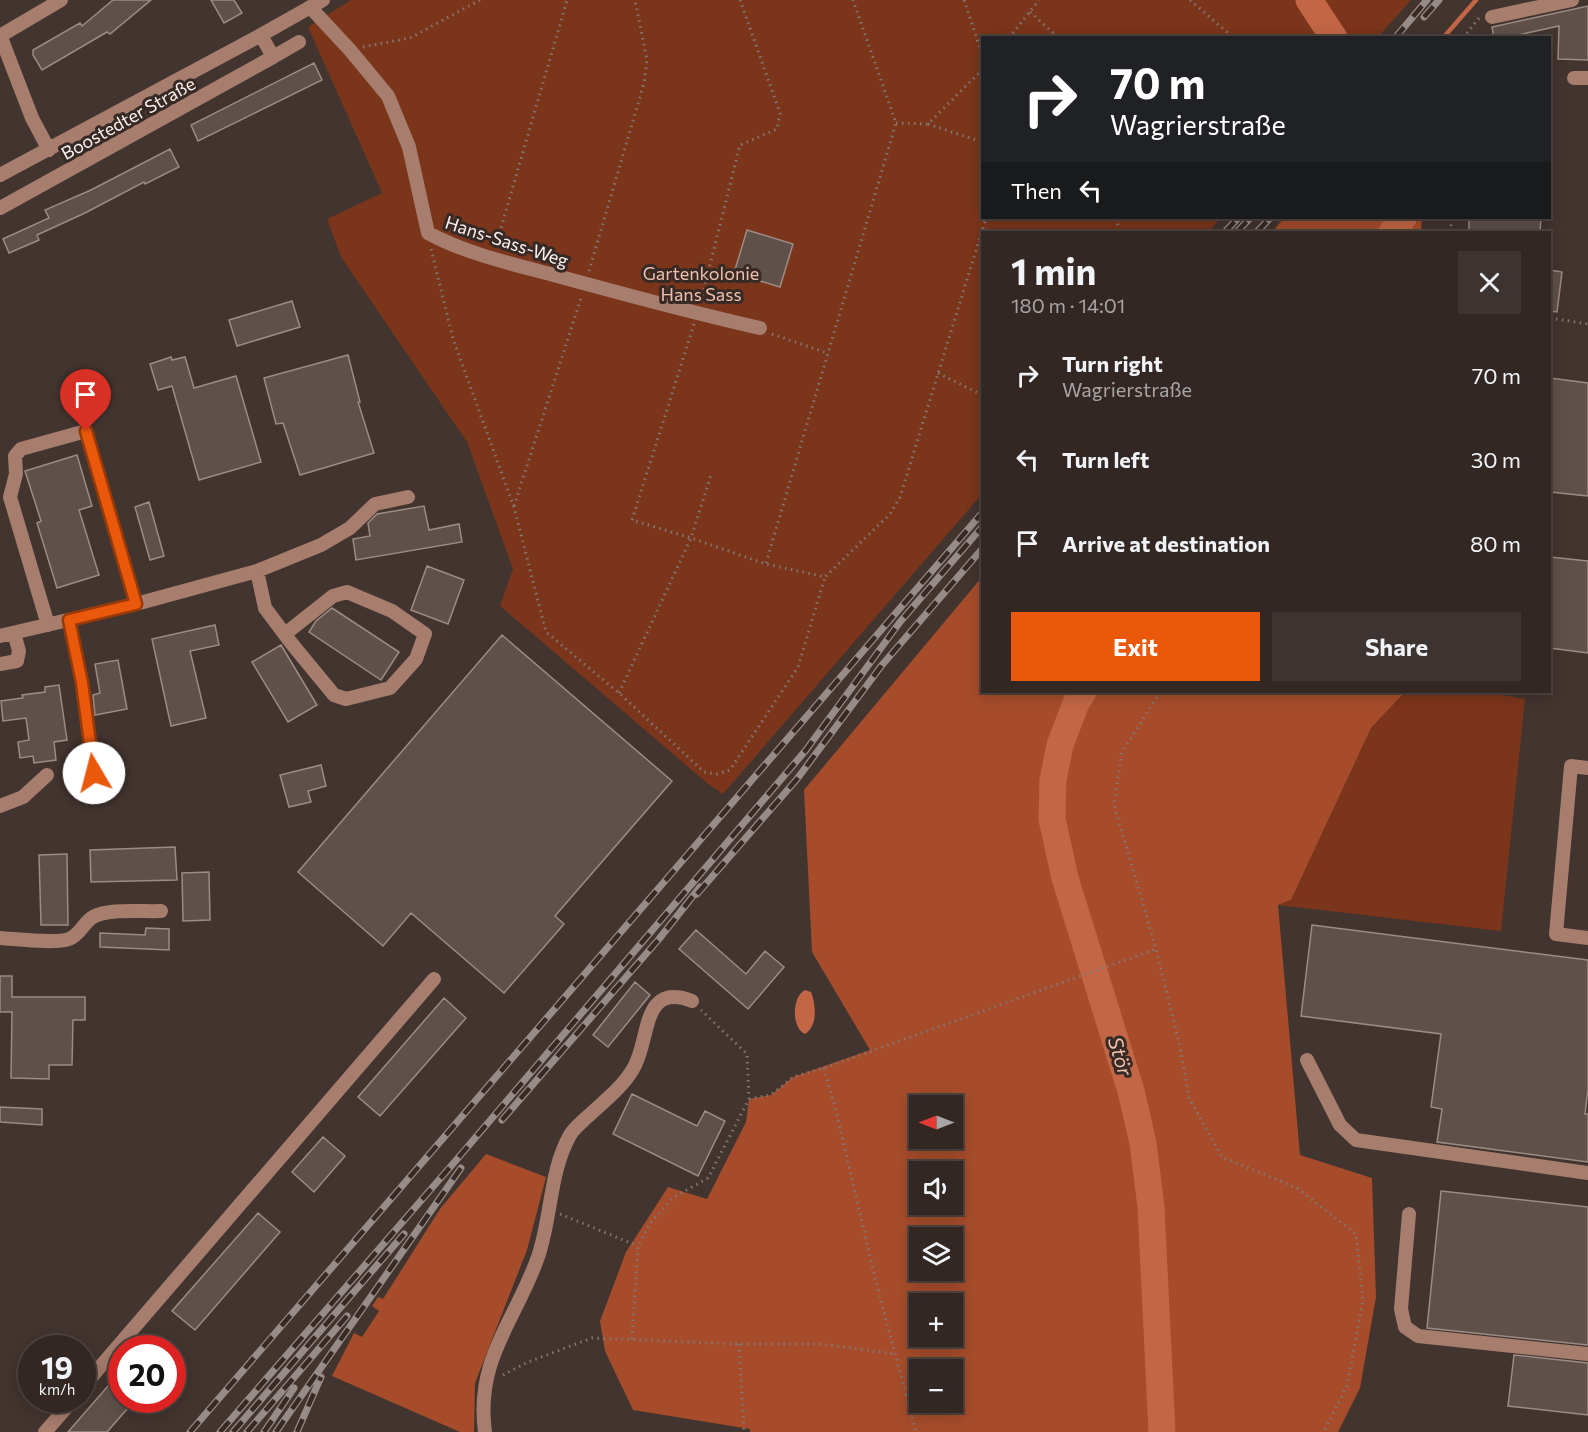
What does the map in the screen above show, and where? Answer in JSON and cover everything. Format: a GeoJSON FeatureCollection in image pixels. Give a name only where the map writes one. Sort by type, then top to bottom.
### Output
{"type":"FeatureCollection","features":[{"type":"Feature","properties":{"kind":"street"},"geometry":{"type":"LineString","coordinates":[[49,150],[32,118],[0,36],[61,0]]}},
{"type":"Feature","properties":{"kind":"street","name":"Boostedter Straße"},"geometry":{"type":"LineString","coordinates":[[0,175],[323,0]]}},
{"type":"Feature","properties":{"kind":"street"},"geometry":{"type":"LineString","coordinates":[[1492,17],[1572,0]]}},
{"type":"Feature","properties":{"kind":"street","name":"Hans-Sass-Weg"},"geometry":{"type":"LineString","coordinates":[[310,7],[388,96],[409,147],[428,233],[446,243],[492,258],[698,314],[760,328]]}},
{"type":"Feature","properties":{"kind":"street"},"geometry":{"type":"LineString","coordinates":[[261,35],[273,57]]}},
{"type":"Feature","properties":{"kind":"street","name":"Boostedter Straße"},"geometry":{"type":"LineString","coordinates":[[0,208],[299,42]]}},
{"type":"Feature","properties":{"kind":"street"},"geometry":{"type":"LineString","coordinates":[[1574,78],[1588,78]]}},
{"type":"Feature","properties":{"kind":"street"},"geometry":{"type":"LineString","coordinates":[[48,625],[10,497],[16,474],[15,456],[21,449],[86,431],[136,604]]}},
{"type":"Feature","properties":{"kind":"street"},"geometry":{"type":"LineString","coordinates":[[0,636],[136,604],[257,571],[321,545],[350,528],[375,504],[408,497]]}},
{"type":"Feature","properties":{"kind":"street"},"geometry":{"type":"LineString","coordinates":[[257,571],[265,608],[285,634],[334,695],[346,699],[390,688],[416,659],[425,633],[392,611],[347,592],[333,596],[285,634]]}},
{"type":"Feature","properties":{"kind":"street"},"geometry":{"type":"LineString","coordinates":[[69,620],[82,683],[94,773]]}},
{"type":"Feature","properties":{"kind":"street"},"geometry":{"type":"LineString","coordinates":[[0,664],[17,661],[20,651],[14,633]]}},
{"type":"Feature","properties":{"kind":"street"},"geometry":{"type":"LineString","coordinates":[[1588,768],[1571,766],[1556,934],[1588,938]]}},
{"type":"Feature","properties":{"kind":"street"},"geometry":{"type":"LineString","coordinates":[[0,806],[23,797],[47,775]]}},
{"type":"Feature","properties":{"kind":"street"},"geometry":{"type":"LineString","coordinates":[[0,938],[70,939],[89,919],[98,914],[161,912]]}},
{"type":"Feature","properties":{"kind":"street"},"geometry":{"type":"LineString","coordinates":[[96,1372],[434,979]]}},
{"type":"Feature","properties":{"kind":"street"},"geometry":{"type":"LineString","coordinates":[[485,1432],[484,1387],[491,1359],[538,1257],[550,1210],[552,1186],[559,1158],[572,1132],[630,1076],[640,1059],[650,1013],[658,1002],[680,997],[692,1001]]}},
{"type":"Feature","properties":{"kind":"street"},"geometry":{"type":"LineString","coordinates":[[1307,1060],[1340,1125],[1356,1140],[1588,1173]]}},
{"type":"Feature","properties":{"kind":"street"},"geometry":{"type":"LineString","coordinates":[[1409,1214],[1401,1309],[1405,1327],[1418,1336],[1588,1354]]}},
{"type":"Feature","properties":{"kind":"street"},"geometry":{"type":"LineString","coordinates":[[45,1432],[62,1413]]}},
{"type":"Feature","properties":{"kind":"path"},"geometry":{"type":"LineString","coordinates":[[350,50],[411,38],[480,0]]}},
{"type":"Feature","properties":{"kind":"path"},"geometry":{"type":"LineString","coordinates":[[492,258],[567,0]]}},
{"type":"Feature","properties":{"kind":"path"},"geometry":{"type":"LineString","coordinates":[[514,507],[586,284],[644,83],[647,60],[635,0]]}},
{"type":"Feature","properties":{"kind":"path"},"geometry":{"type":"LineString","coordinates":[[740,0],[780,113],[777,129],[740,145],[698,314],[632,520],[766,564],[825,577]]}},
{"type":"Feature","properties":{"kind":"path"},"geometry":{"type":"LineString","coordinates":[[766,564],[896,123],[853,0]]}},
{"type":"Feature","properties":{"kind":"path"},"geometry":{"type":"LineString","coordinates":[[964,0],[981,51]]}},
{"type":"Feature","properties":{"kind":"path"},"geometry":{"type":"LineString","coordinates":[[1011,36],[1039,0]]}},
{"type":"Feature","properties":{"kind":"path"},"geometry":{"type":"LineString","coordinates":[[1190,0],[1232,36]]}},
{"type":"Feature","properties":{"kind":"path"},"geometry":{"type":"LineString","coordinates":[[1030,12],[1057,36]]}},
{"type":"Feature","properties":{"kind":"path"},"geometry":{"type":"LineString","coordinates":[[1465,36],[1484,12],[1489,13],[1492,17]]}},
{"type":"Feature","properties":{"kind":"path"},"geometry":{"type":"LineString","coordinates":[[928,124],[981,71]]}},
{"type":"Feature","properties":{"kind":"path"},"geometry":{"type":"LineString","coordinates":[[896,123],[928,124],[981,142]]}},
{"type":"Feature","properties":{"kind":"path"},"geometry":{"type":"LineString","coordinates":[[428,233],[453,339],[514,507],[546,632],[619,693],[704,772],[717,774],[730,770],[798,668],[825,577],[890,514],[900,497],[981,234]]}},
{"type":"Feature","properties":{"kind":"path"},"geometry":{"type":"LineString","coordinates":[[1551,318],[1588,324]]}},
{"type":"Feature","properties":{"kind":"path"},"geometry":{"type":"LineString","coordinates":[[760,328],[827,353]]}},
{"type":"Feature","properties":{"kind":"path"},"geometry":{"type":"LineString","coordinates":[[938,374],[978,393],[981,392]]}},
{"type":"Feature","properties":{"kind":"path"},"geometry":{"type":"LineString","coordinates":[[619,693],[691,538],[711,475]]}},
{"type":"Feature","properties":{"kind":"path"},"geometry":{"type":"LineString","coordinates":[[1159,693],[1122,752],[1114,804],[1156,949],[1180,1047],[1189,1098],[1222,1157],[1297,1188],[1356,1234],[1363,1300],[1347,1386],[1324,1432]]}},
{"type":"Feature","properties":{"kind":"path"},"geometry":{"type":"LineString","coordinates":[[749,1099],[771,1095],[793,1077],[824,1068],[1156,949]]}},
{"type":"Feature","properties":{"kind":"path"},"geometry":{"type":"LineString","coordinates":[[632,1339],[638,1246],[650,1223],[674,1197],[708,1178],[749,1099],[747,1054],[692,1001]]}},
{"type":"Feature","properties":{"kind":"path"},"geometry":{"type":"LineString","coordinates":[[824,1068],[916,1432]]}},
{"type":"Feature","properties":{"kind":"path"},"geometry":{"type":"LineString","coordinates":[[550,1210],[638,1246]]}},
{"type":"Feature","properties":{"kind":"path"},"geometry":{"type":"LineString","coordinates":[[484,1387],[528,1362],[592,1338],[739,1344],[820,1344],[895,1354]]}},
{"type":"Feature","properties":{"kind":"path"},"geometry":{"type":"LineString","coordinates":[[739,1344],[744,1432]]}},
{"type":"Feature","properties":{"kind":"green space","name":"Gartenkolonie Hans Sass"},"geometry":{"type":"Polygon","coordinates":[[[351,0],[1411,0],[1379,36],[981,36],[981,219],[1220,219],[1209,231],[981,231],[981,495],[723,794],[708,784],[500,606],[513,569],[467,442],[341,257],[327,219],[382,193],[308,27],[351,0]]]}},
{"type":"Feature","properties":{"kind":"green space"},"geometry":{"type":"Polygon","coordinates":[[[1404,693],[1492,693],[1525,699],[1501,931],[1278,905],[1291,900],[1371,728],[1404,693]]]}},
{"type":"Feature","properties":{"kind":"shaded area"},"geometry":{"type":"Polygon","coordinates":[[[1283,219],[1422,219],[1421,231],[1273,231],[1283,219]]]}},
{"type":"Feature","properties":{"kind":"shaded area"},"geometry":{"type":"Polygon","coordinates":[[[981,578],[981,693],[1404,693],[1371,728],[1291,900],[1278,905],[1300,1155],[1372,1178],[1376,1297],[1360,1388],[1338,1432],[750,1432],[750,1429],[633,1410],[605,1351],[600,1321],[626,1252],[668,1187],[707,1199],[746,1122],[749,1099],[771,1095],[793,1077],[870,1050],[812,952],[804,790],[981,578]]]}},
{"type":"Feature","properties":{"kind":"shaded area"},"geometry":{"type":"Polygon","coordinates":[[[805,990],[811,992],[815,1015],[812,1026],[805,1034],[797,1025],[795,1012],[798,999],[805,990]]]}},
{"type":"Feature","properties":{"kind":"shaded area"},"geometry":{"type":"Polygon","coordinates":[[[486,1154],[546,1177],[527,1250],[475,1383],[474,1432],[460,1432],[332,1376],[354,1333],[362,1337],[379,1311],[372,1306],[378,1297],[383,1299],[440,1209],[486,1154]]]}},
{"type":"Feature","properties":{"kind":"building"},"geometry":{"type":"Polygon","coordinates":[[[113,0],[151,0],[110,34],[107,32],[42,70],[33,55],[33,50],[80,23],[82,26],[113,0]]]}},
{"type":"Feature","properties":{"kind":"building"},"geometry":{"type":"Polygon","coordinates":[[[211,0],[234,0],[242,13],[224,23],[211,0]]]}},
{"type":"Feature","properties":{"kind":"building"},"geometry":{"type":"Polygon","coordinates":[[[1588,6],[1588,60],[1558,59],[1559,26],[1513,36],[1494,36],[1492,27],[1588,6]]]}},
{"type":"Feature","properties":{"kind":"building"},"geometry":{"type":"Polygon","coordinates":[[[314,63],[322,80],[198,141],[191,125],[314,63]]]}},
{"type":"Feature","properties":{"kind":"building"},"geometry":{"type":"Polygon","coordinates":[[[170,149],[179,167],[37,235],[39,240],[9,253],[3,239],[49,218],[45,210],[91,190],[170,149]]]}},
{"type":"Feature","properties":{"kind":"building"},"geometry":{"type":"Polygon","coordinates":[[[1469,219],[1541,219],[1540,231],[1469,231],[1469,219]]]}},
{"type":"Feature","properties":{"kind":"building"},"geometry":{"type":"Polygon","coordinates":[[[747,230],[793,244],[780,287],[734,273],[747,230]]]}},
{"type":"Feature","properties":{"kind":"building"},"geometry":{"type":"Polygon","coordinates":[[[1551,270],[1562,272],[1557,312],[1551,311],[1551,270]]]}},
{"type":"Feature","properties":{"kind":"building"},"geometry":{"type":"Polygon","coordinates":[[[292,301],[300,327],[237,346],[229,320],[292,301]]]}},
{"type":"Feature","properties":{"kind":"building"},"geometry":{"type":"Polygon","coordinates":[[[348,355],[360,402],[358,402],[374,453],[300,475],[283,423],[276,424],[264,378],[348,355]]]}},
{"type":"Feature","properties":{"kind":"building"},"geometry":{"type":"Polygon","coordinates":[[[171,357],[172,360],[185,357],[194,388],[236,376],[261,462],[199,480],[172,386],[158,390],[150,364],[171,357]]]}},
{"type":"Feature","properties":{"kind":"building"},"geometry":{"type":"Polygon","coordinates":[[[1551,378],[1588,383],[1588,496],[1551,492],[1551,378]]]}},
{"type":"Feature","properties":{"kind":"building"},"geometry":{"type":"Polygon","coordinates":[[[77,455],[92,506],[79,510],[99,575],[57,588],[37,523],[41,521],[25,471],[77,455]]]}},
{"type":"Feature","properties":{"kind":"building"},"geometry":{"type":"Polygon","coordinates":[[[149,502],[164,556],[150,560],[135,507],[149,502]]]}},
{"type":"Feature","properties":{"kind":"building"},"geometry":{"type":"Polygon","coordinates":[[[424,506],[429,530],[459,524],[462,542],[356,560],[353,539],[370,536],[368,523],[377,514],[424,506]]]}},
{"type":"Feature","properties":{"kind":"building"},"geometry":{"type":"Polygon","coordinates":[[[1551,557],[1588,561],[1588,653],[1551,648],[1551,557]]]}},
{"type":"Feature","properties":{"kind":"building"},"geometry":{"type":"Polygon","coordinates":[[[427,566],[464,580],[448,624],[411,610],[427,566]]]}},
{"type":"Feature","properties":{"kind":"building"},"geometry":{"type":"Polygon","coordinates":[[[332,608],[399,652],[381,680],[309,632],[316,621],[332,608]]]}},
{"type":"Feature","properties":{"kind":"building"},"geometry":{"type":"Polygon","coordinates":[[[215,625],[219,645],[190,651],[206,718],[171,726],[152,639],[215,625]]]}},
{"type":"Feature","properties":{"kind":"building"},"geometry":{"type":"Polygon","coordinates":[[[502,635],[672,781],[555,916],[564,924],[504,993],[411,913],[383,946],[298,872],[502,635]]]}},
{"type":"Feature","properties":{"kind":"building"},"geometry":{"type":"Polygon","coordinates":[[[281,645],[317,705],[288,722],[252,662],[281,645]]]}},
{"type":"Feature","properties":{"kind":"building"},"geometry":{"type":"Polygon","coordinates":[[[118,660],[127,709],[95,715],[93,695],[100,693],[95,664],[118,660]]]}},
{"type":"Feature","properties":{"kind":"building"},"geometry":{"type":"Polygon","coordinates":[[[59,685],[67,740],[54,742],[56,760],[34,763],[33,756],[20,758],[18,742],[29,740],[26,718],[3,721],[1,701],[45,692],[45,687],[59,685]]]}},
{"type":"Feature","properties":{"kind":"building"},"geometry":{"type":"Polygon","coordinates":[[[321,765],[326,786],[308,791],[311,802],[289,807],[280,775],[321,765]]]}},
{"type":"Feature","properties":{"kind":"building"},"geometry":{"type":"Polygon","coordinates":[[[175,847],[177,880],[91,882],[90,850],[175,847]]]}},
{"type":"Feature","properties":{"kind":"building"},"geometry":{"type":"Polygon","coordinates":[[[67,854],[68,925],[41,925],[39,855],[67,854]]]}},
{"type":"Feature","properties":{"kind":"building"},"geometry":{"type":"Polygon","coordinates":[[[209,872],[210,920],[183,921],[182,873],[209,872]]]}},
{"type":"Feature","properties":{"kind":"building"},"geometry":{"type":"Polygon","coordinates":[[[1312,925],[1588,960],[1588,1089],[1585,1114],[1588,1114],[1588,1162],[1437,1142],[1442,1109],[1431,1107],[1441,1034],[1301,1016],[1312,925]]]}},
{"type":"Feature","properties":{"kind":"building"},"geometry":{"type":"Polygon","coordinates":[[[146,928],[169,929],[169,950],[100,947],[100,933],[145,935],[146,928]]]}},
{"type":"Feature","properties":{"kind":"building"},"geometry":{"type":"Polygon","coordinates":[[[696,930],[746,974],[765,951],[784,967],[748,1009],[679,949],[696,930]]]}},
{"type":"Feature","properties":{"kind":"building"},"geometry":{"type":"Polygon","coordinates":[[[0,976],[12,976],[12,997],[85,997],[85,1020],[73,1020],[72,1065],[49,1065],[49,1079],[11,1078],[12,1012],[0,1012],[0,976]]]}},
{"type":"Feature","properties":{"kind":"building"},"geometry":{"type":"Polygon","coordinates":[[[635,982],[650,995],[608,1047],[593,1035],[635,982]]]}},
{"type":"Feature","properties":{"kind":"building"},"geometry":{"type":"Polygon","coordinates":[[[444,998],[466,1018],[380,1116],[358,1097],[444,998]]]}},
{"type":"Feature","properties":{"kind":"building"},"geometry":{"type":"Polygon","coordinates":[[[632,1094],[697,1126],[705,1111],[725,1121],[698,1176],[613,1134],[632,1094]]]}},
{"type":"Feature","properties":{"kind":"building"},"geometry":{"type":"Polygon","coordinates":[[[0,1107],[42,1109],[42,1125],[0,1122],[0,1107]]]}},
{"type":"Feature","properties":{"kind":"building"},"geometry":{"type":"Polygon","coordinates":[[[323,1137],[345,1156],[314,1192],[292,1172],[323,1137]]]}},
{"type":"Feature","properties":{"kind":"building"},"geometry":{"type":"Polygon","coordinates":[[[1441,1191],[1588,1207],[1588,1345],[1427,1328],[1441,1191]]]}},
{"type":"Feature","properties":{"kind":"building"},"geometry":{"type":"Polygon","coordinates":[[[258,1213],[280,1232],[195,1330],[172,1311],[258,1213]]]}},
{"type":"Feature","properties":{"kind":"building"},"geometry":{"type":"Polygon","coordinates":[[[1514,1355],[1588,1363],[1588,1415],[1508,1406],[1514,1355]]]}},
{"type":"Feature","properties":{"kind":"building"},"geometry":{"type":"Polygon","coordinates":[[[108,1386],[108,1413],[124,1413],[107,1432],[68,1432],[85,1413],[96,1413],[96,1400],[108,1386]]]}},
{"type":"Feature","properties":{"kind":"waterway","name":"Stör"},"geometry":{"type":"LineString","coordinates":[[1309,0],[1333,36]]}},
{"type":"Feature","properties":{"kind":"waterway"},"geometry":{"type":"LineString","coordinates":[[1445,36],[1476,0]]}},
{"type":"Feature","properties":{"kind":"waterway","name":"Stör"},"geometry":{"type":"LineString","coordinates":[[1393,231],[1402,219]]}},
{"type":"Feature","properties":{"kind":"waterway","name":"Stör"},"geometry":{"type":"LineString","coordinates":[[1082,693],[1076,703],[1060,745],[1053,780],[1052,819],[1065,878],[1131,1091],[1143,1143],[1151,1207],[1162,1432]]}},
{"type":"Feature","properties":{"kind":"railway"},"geometry":{"type":"LineString","coordinates":[[1397,36],[1427,0]]}},
{"type":"Feature","properties":{"kind":"railway"},"geometry":{"type":"LineString","coordinates":[[1424,17],[1439,0]]}},
{"type":"Feature","properties":{"kind":"railway"},"geometry":{"type":"LineString","coordinates":[[1226,231],[1237,219]]}},
{"type":"Feature","properties":{"kind":"railway"},"geometry":{"type":"LineString","coordinates":[[1238,231],[1249,219]]}},
{"type":"Feature","properties":{"kind":"railway"},"geometry":{"type":"LineString","coordinates":[[1258,231],[1269,219]]}},
{"type":"Feature","properties":{"kind":"railway"},"geometry":{"type":"LineString","coordinates":[[190,1432],[981,514]]}},
{"type":"Feature","properties":{"kind":"railway"},"geometry":{"type":"LineString","coordinates":[[220,1432],[458,1158],[806,750],[900,622],[981,528]]}},
{"type":"Feature","properties":{"kind":"railway"},"geometry":{"type":"LineString","coordinates":[[697,894],[797,779],[882,665],[981,550]]}},
{"type":"Feature","properties":{"kind":"railway"},"geometry":{"type":"LineString","coordinates":[[502,1120],[659,939],[700,887]]}},
{"type":"Feature","properties":{"kind":"railway"},"geometry":{"type":"LineString","coordinates":[[276,1432],[461,1168]]}},
{"type":"Feature","properties":{"kind":"railway"},"geometry":{"type":"LineString","coordinates":[[233,1432],[404,1234]]}},
{"type":"Feature","properties":{"kind":"railway"},"geometry":{"type":"LineString","coordinates":[[247,1432],[347,1316]]}},
{"type":"Feature","properties":{"kind":"railway"},"geometry":{"type":"LineString","coordinates":[[297,1432],[321,1377]]}},
{"type":"Feature","properties":{"kind":"railway"},"geometry":{"type":"LineString","coordinates":[[264,1432],[294,1388]]}},
{"type":"Feature","properties":{"kind":"route"},"geometry":{"type":"LineString","coordinates":[[86,431],[136,604],[69,620],[82,683],[94,773]]}}]}
